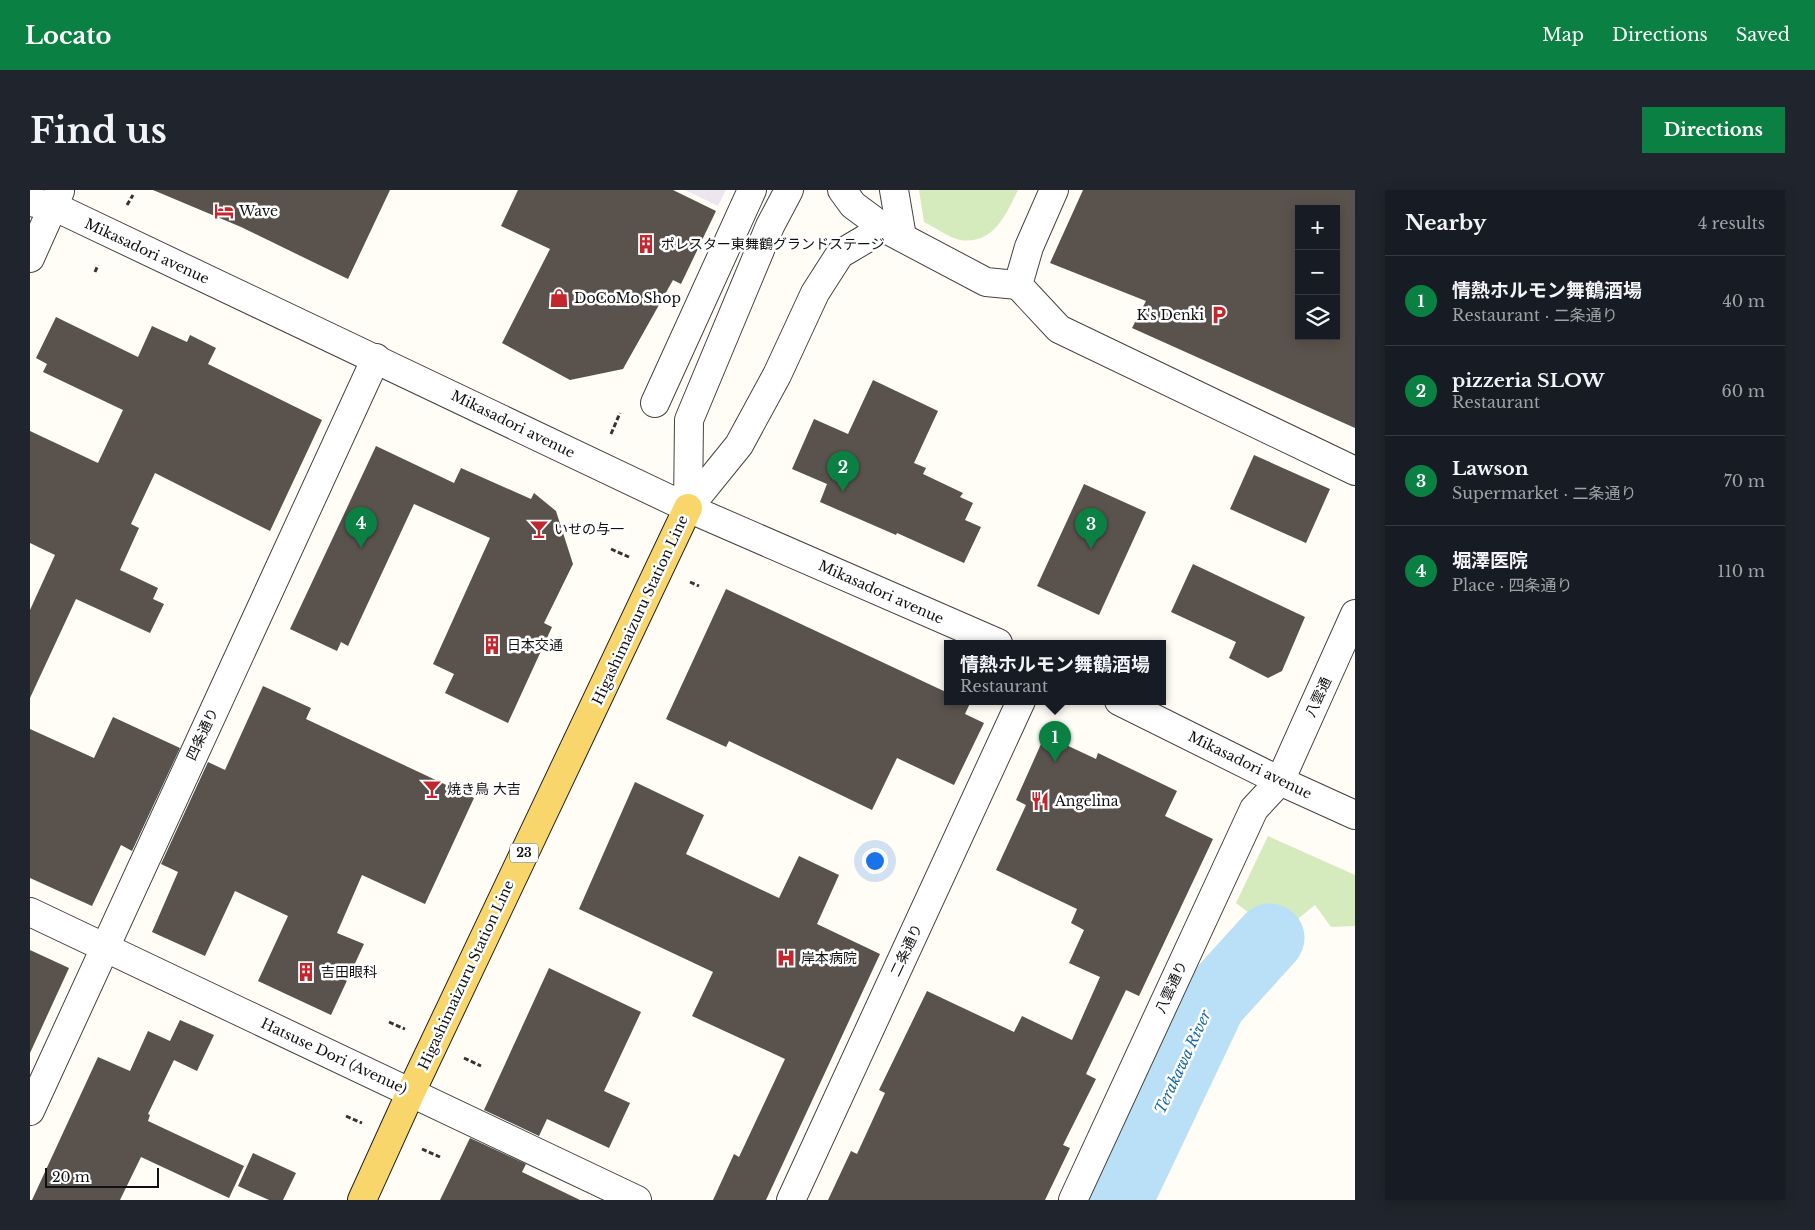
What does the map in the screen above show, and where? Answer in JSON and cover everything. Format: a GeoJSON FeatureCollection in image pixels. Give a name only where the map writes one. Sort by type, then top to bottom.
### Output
{"type":"FeatureCollection","features":[{"type":"Feature","properties":{"kind":"main road","name":"Higashimaizuru Station Line"},"geometry":{"type":"LineString","coordinates":[[362,1200],[410,1092],[688,508]]}},
{"type":"Feature","properties":{"kind":"street"},"geometry":{"type":"LineString","coordinates":[[655,403],[752,190]]}},
{"type":"Feature","properties":{"kind":"street"},"geometry":{"type":"LineString","coordinates":[[688,508],[689,420],[770,226],[789,190]]}},
{"type":"Feature","properties":{"kind":"street"},"geometry":{"type":"LineString","coordinates":[[842,190],[853,205],[893,232],[986,282],[1018,285],[1059,329],[1355,471]]}},
{"type":"Feature","properties":{"kind":"street"},"geometry":{"type":"LineString","coordinates":[[893,232],[894,190]]}},
{"type":"Feature","properties":{"kind":"street"},"geometry":{"type":"LineString","coordinates":[[1018,285],[1029,246],[1054,190]]}},
{"type":"Feature","properties":{"kind":"street"},"geometry":{"type":"LineString","coordinates":[[30,258],[48,199]]}},
{"type":"Feature","properties":{"kind":"street","name":"Mikasadori avenue"},"geometry":{"type":"LineString","coordinates":[[48,199],[688,508],[991,640]]}},
{"type":"Feature","properties":{"kind":"street"},"geometry":{"type":"LineString","coordinates":[[688,508],[739,445],[777,375],[815,292],[840,254],[893,232]]}},
{"type":"Feature","properties":{"kind":"street","name":"四条通り"},"geometry":{"type":"LineString","coordinates":[[30,1112],[104,947],[376,358]]}},
{"type":"Feature","properties":{"kind":"street","name":"八雲通"},"geometry":{"type":"LineString","coordinates":[[1280,781],[1355,614]]}},
{"type":"Feature","properties":{"kind":"street","name":"二条通り"},"geometry":{"type":"LineString","coordinates":[[791,1200],[1019,705]]}},
{"type":"Feature","properties":{"kind":"street","name":"Mikasadori avenue"},"geometry":{"type":"LineString","coordinates":[[1126,705],[1280,781],[1355,815]]}},
{"type":"Feature","properties":{"kind":"street","name":"八雲通り"},"geometry":{"type":"LineString","coordinates":[[1073,1200],[1254,809],[1280,781]]}},
{"type":"Feature","properties":{"kind":"street","name":"Hatsuse Dori (Avenue)"},"geometry":{"type":"LineString","coordinates":[[30,912],[637,1200]]}},
{"type":"Feature","properties":{"kind":"shaded area"},"geometry":{"type":"Polygon","coordinates":[[[685,190],[726,190],[718,206],[685,190]]]}},
{"type":"Feature","properties":{"kind":"green space"},"geometry":{"type":"Polygon","coordinates":[[[919,190],[1018,190],[1009,209],[990,233],[982,238],[960,240],[924,222],[919,190]]]}},
{"type":"Feature","properties":{"kind":"green space"},"geometry":{"type":"Polygon","coordinates":[[[1268,836],[1355,875],[1355,926],[1331,927],[1315,905],[1278,935],[1236,903],[1268,836]]]}},
{"type":"Feature","properties":{"kind":"building"},"geometry":{"type":"Polygon","coordinates":[[[153,190],[390,190],[348,279],[241,227],[153,190]]]}},
{"type":"Feature","properties":{"kind":"building"},"geometry":{"type":"Polygon","coordinates":[[[518,190],[673,190],[716,211],[681,284],[673,280],[623,369],[570,380],[502,343],[550,249],[501,226],[518,190]]]}},
{"type":"Feature","properties":{"kind":"building","name":"K's Denki"},"geometry":{"type":"Polygon","coordinates":[[[1083,190],[1355,190],[1355,428],[1132,328],[1146,301],[1050,263],[1083,190]]]}},
{"type":"Feature","properties":{"kind":"building"},"geometry":{"type":"Polygon","coordinates":[[[56,317],[138,357],[152,326],[187,342],[190,335],[216,348],[208,364],[322,420],[270,531],[155,473],[131,524],[139,528],[120,570],[158,588],[153,599],[164,604],[150,633],[76,599],[30,698],[30,610],[55,555],[30,543],[30,431],[98,463],[123,410],[43,372],[47,364],[36,358],[56,317]]]}},
{"type":"Feature","properties":{"kind":"building"},"geometry":{"type":"Polygon","coordinates":[[[873,380],[938,411],[914,463],[926,468],[923,474],[963,493],[960,497],[973,503],[965,520],[981,527],[964,563],[820,502],[827,484],[792,469],[814,419],[848,434],[873,380]]]}},
{"type":"Feature","properties":{"kind":"building"},"geometry":{"type":"Polygon","coordinates":[[[376,446],[454,483],[461,468],[531,499],[534,493],[556,511],[573,564],[544,623],[552,627],[508,723],[445,693],[454,674],[433,664],[490,538],[414,504],[348,646],[341,642],[337,651],[290,629],[376,446]]]}},
{"type":"Feature","properties":{"kind":"building"},"geometry":{"type":"Polygon","coordinates":[[[1254,455],[1330,489],[1306,543],[1230,509],[1254,455]]]}},
{"type":"Feature","properties":{"kind":"building"},"geometry":{"type":"Polygon","coordinates":[[[1084,484],[1146,512],[1099,615],[1037,586],[1084,484]]]}},
{"type":"Feature","properties":{"kind":"building"},"geometry":{"type":"Polygon","coordinates":[[[1193,564],[1305,617],[1282,671],[1268,678],[1229,658],[1236,642],[1171,612],[1193,564]]]}},
{"type":"Feature","properties":{"kind":"building"},"geometry":{"type":"Polygon","coordinates":[[[726,589],[944,691],[944,705],[969,705],[965,714],[984,723],[954,785],[897,758],[872,810],[729,741],[726,747],[666,719],[726,589]]]}},
{"type":"Feature","properties":{"kind":"building"},"geometry":{"type":"Polygon","coordinates":[[[263,686],[311,708],[306,719],[474,798],[425,904],[362,875],[337,933],[364,944],[331,1015],[258,981],[288,916],[235,891],[205,956],[152,932],[178,872],[161,864],[208,762],[225,770],[263,686]]]}},
{"type":"Feature","properties":{"kind":"building"},"geometry":{"type":"Polygon","coordinates":[[[113,717],[180,748],[132,851],[121,845],[92,906],[30,878],[30,729],[94,758],[113,717]]]}},
{"type":"Feature","properties":{"kind":"building"},"geometry":{"type":"Polygon","coordinates":[[[1045,735],[1096,759],[1098,753],[1177,791],[1165,816],[1213,839],[1139,996],[1126,990],[1086,1074],[1096,1079],[1063,1145],[1070,1148],[1045,1200],[828,1200],[851,1151],[857,1154],[885,1093],[879,1090],[927,991],[1014,1032],[1022,1016],[1072,1040],[1100,977],[1069,963],[1084,930],[1071,923],[1077,909],[996,870],[1026,805],[1016,800],[1045,735]]]}},
{"type":"Feature","properties":{"kind":"building"},"geometry":{"type":"Polygon","coordinates":[[[635,782],[704,815],[686,854],[779,898],[799,856],[839,875],[817,924],[880,954],[766,1200],[713,1200],[734,1154],[739,1157],[785,1059],[692,1016],[713,972],[579,909],[635,782]]]}},
{"type":"Feature","properties":{"kind":"building"},"geometry":{"type":"Polygon","coordinates":[[[30,950],[69,968],[30,1053],[30,950]]]}},
{"type":"Feature","properties":{"kind":"building"},"geometry":{"type":"Polygon","coordinates":[[[549,968],[641,1012],[604,1091],[630,1103],[609,1148],[547,1119],[539,1136],[484,1110],[549,968]]]}},
{"type":"Feature","properties":{"kind":"building"},"geometry":{"type":"Polygon","coordinates":[[[180,1020],[214,1035],[197,1071],[174,1060],[148,1114],[150,1115],[148,1121],[244,1166],[229,1198],[141,1157],[120,1200],[32,1200],[98,1057],[130,1071],[148,1031],[170,1041],[180,1020]]]}},
{"type":"Feature","properties":{"kind":"building"},"geometry":{"type":"Polygon","coordinates":[[[470,1138],[526,1164],[522,1172],[580,1200],[440,1200],[470,1138]]]}},
{"type":"Feature","properties":{"kind":"building"},"geometry":{"type":"Polygon","coordinates":[[[253,1153],[296,1173],[283,1200],[269,1200],[238,1186],[253,1153]]]}},
{"type":"Feature","properties":{"kind":"waterway","name":"Terakawa River"},"geometry":{"type":"LineString","coordinates":[[1118,1200],[1212,1002],[1270,938]]}},
{"type":"Feature","properties":{"kind":"place","name":"Wave"},"geometry":{"type":"Point","coordinates":[224,211]}},
{"type":"Feature","properties":{"kind":"place","name":"ポレスター東舞鶴グランドステージ"},"geometry":{"type":"Point","coordinates":[646,244]}},
{"type":"Feature","properties":{"kind":"place","name":"DoCoMo Shop"},"geometry":{"type":"Point","coordinates":[559,298]}},
{"type":"Feature","properties":{"kind":"place","name":"K's Denki"},"geometry":{"type":"Point","coordinates":[1219,315]}},
{"type":"Feature","properties":{"kind":"place","name":"pizzeria SLOW"},"geometry":{"type":"Point","coordinates":[843,492]}},
{"type":"Feature","properties":{"kind":"place","name":"いせの与一"},"geometry":{"type":"Point","coordinates":[539,529]}},
{"type":"Feature","properties":{"kind":"place","name":"堀澤医院"},"geometry":{"type":"Point","coordinates":[361,548]}},
{"type":"Feature","properties":{"kind":"place","name":"Lawson"},"geometry":{"type":"Point","coordinates":[1091,549]}},
{"type":"Feature","properties":{"kind":"place","name":"日本交通"},"geometry":{"type":"Point","coordinates":[492,645]}},
{"type":"Feature","properties":{"kind":"place","name":"情熱ホルモン舞鶴酒場"},"geometry":{"type":"Point","coordinates":[1055,762]}},
{"type":"Feature","properties":{"kind":"place","name":"焼き鳥 大吉"},"geometry":{"type":"Point","coordinates":[432,789]}},
{"type":"Feature","properties":{"kind":"place","name":"Angelina"},"geometry":{"type":"Point","coordinates":[1040,801]}},
{"type":"Feature","properties":{"kind":"place","name":"岸本病院"},"geometry":{"type":"Point","coordinates":[786,958]}},
{"type":"Feature","properties":{"kind":"place","name":"吉田眼科"},"geometry":{"type":"Point","coordinates":[306,972]}}]}
